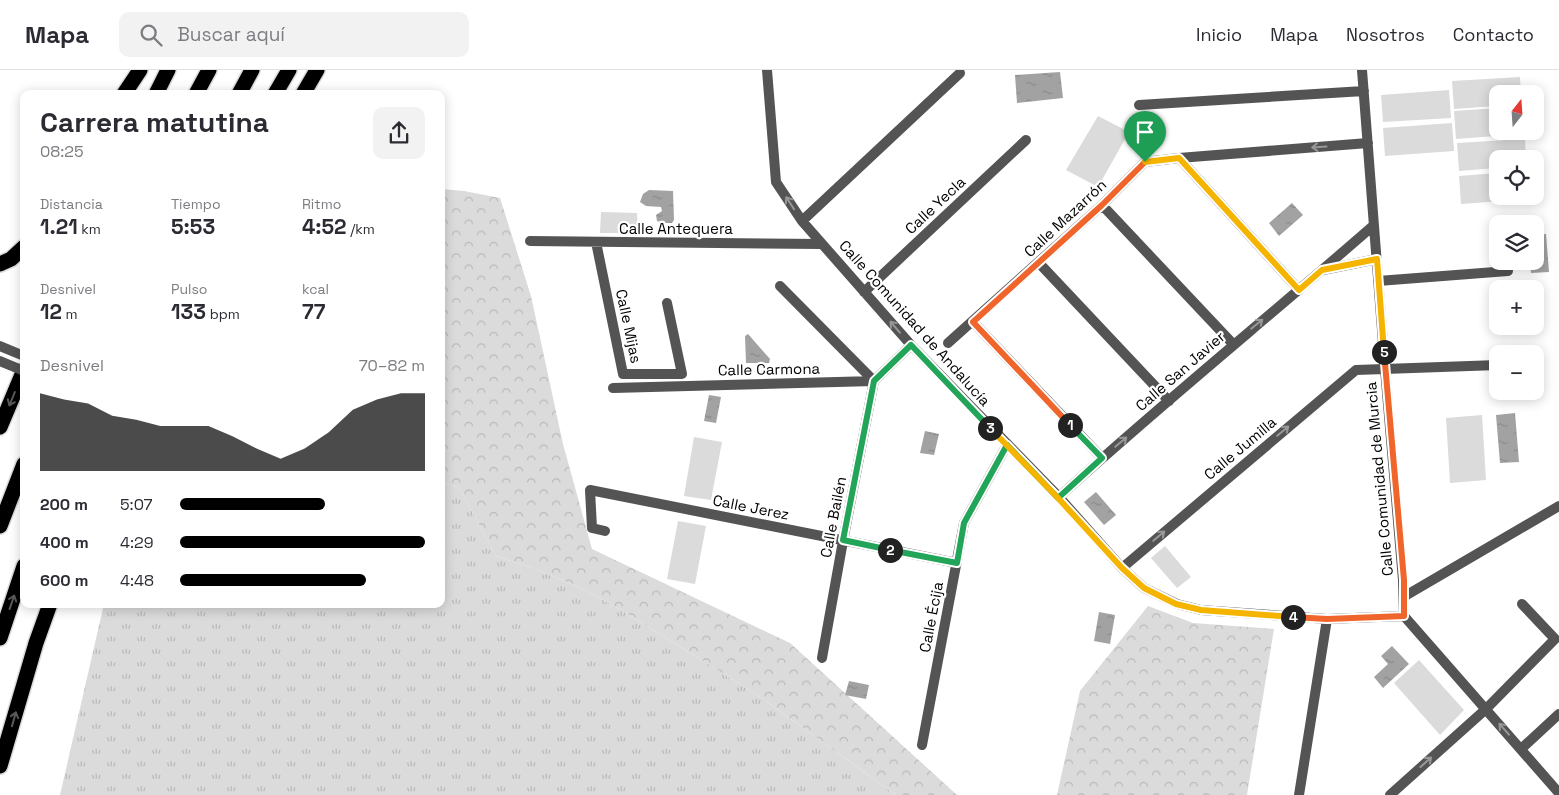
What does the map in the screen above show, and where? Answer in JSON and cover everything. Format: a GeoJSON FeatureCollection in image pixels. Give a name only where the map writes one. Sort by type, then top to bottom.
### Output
{"type":"FeatureCollection","features":[{"type":"Feature","properties":{"kind":"highway"},"geometry":{"type":"LineString","coordinates":[[127,90],[140,70]]}},
{"type":"Feature","properties":{"kind":"highway"},"geometry":{"type":"LineString","coordinates":[[158,90],[168,70]]}},
{"type":"Feature","properties":{"kind":"highway"},"geometry":{"type":"LineString","coordinates":[[198,90],[209,70]]}},
{"type":"Feature","properties":{"kind":"highway"},"geometry":{"type":"LineString","coordinates":[[241,90],[252,70]]}},
{"type":"Feature","properties":{"kind":"highway"},"geometry":{"type":"LineString","coordinates":[[277,90],[289,70]]}},
{"type":"Feature","properties":{"kind":"highway"},"geometry":{"type":"LineString","coordinates":[[305,90],[317,70]]}},
{"type":"Feature","properties":{"kind":"highway"},"geometry":{"type":"LineString","coordinates":[[0,264],[11,259],[20,250]]}},
{"type":"Feature","properties":{"kind":"highway"},"geometry":{"type":"LineString","coordinates":[[0,428],[20,380]]}},
{"type":"Feature","properties":{"kind":"highway"},"geometry":{"type":"LineString","coordinates":[[0,526],[20,474]]}},
{"type":"Feature","properties":{"kind":"highway"},"geometry":{"type":"LineString","coordinates":[[0,638],[20,578]]}},
{"type":"Feature","properties":{"kind":"highway"},"geometry":{"type":"LineString","coordinates":[[0,766],[36,643],[49,608]]}},
{"type":"Feature","properties":{"kind":"street","name":"Calle Comunidad de Andalucía"},"geometry":{"type":"LineString","coordinates":[[767,70],[776,182],[802,221],[911,345],[1058,498],[1122,568],[1144,588],[1176,604],[1201,610],[1327,619],[1404,616]]}},
{"type":"Feature","properties":{"kind":"street","name":"Calle Comunidad de Murcia"},"geometry":{"type":"LineString","coordinates":[[1362,70],[1404,596],[1404,616]]}},
{"type":"Feature","properties":{"kind":"street"},"geometry":{"type":"LineString","coordinates":[[802,221],[960,73]]}},
{"type":"Feature","properties":{"kind":"street"},"geometry":{"type":"LineString","coordinates":[[1139,105],[1364,90]]}},
{"type":"Feature","properties":{"kind":"street","name":"Calle Yecla"},"geometry":{"type":"LineString","coordinates":[[864,292],[1026,140]]}},
{"type":"Feature","properties":{"kind":"street","name":"Calle Mazarrón"},"geometry":{"type":"LineString","coordinates":[[948,343],[1039,263],[1145,162],[1368,143]]}},
{"type":"Feature","properties":{"kind":"street"},"geometry":{"type":"LineString","coordinates":[[1179,158],[1299,290]]}},
{"type":"Feature","properties":{"kind":"street"},"geometry":{"type":"LineString","coordinates":[[1102,205],[1233,344]]}},
{"type":"Feature","properties":{"kind":"street","name":"Calle San Javier"},"geometry":{"type":"LineString","coordinates":[[1058,498],[1233,344],[1374,225]]}},
{"type":"Feature","properties":{"kind":"street","name":"Calle Antequera"},"geometry":{"type":"LineString","coordinates":[[530,241],[822,244]]}},
{"type":"Feature","properties":{"kind":"street","name":"Calle Mijas"},"geometry":{"type":"LineString","coordinates":[[596,242],[623,374],[682,374],[667,303]]}},
{"type":"Feature","properties":{"kind":"street","name":"Calle San Javier"},"geometry":{"type":"LineString","coordinates":[[1322,270],[1377,259]]}},
{"type":"Feature","properties":{"kind":"street"},"geometry":{"type":"LineString","coordinates":[[1039,263],[1169,401]]}},
{"type":"Feature","properties":{"kind":"street"},"geometry":{"type":"LineString","coordinates":[[1378,281],[1508,271]]}},
{"type":"Feature","properties":{"kind":"street"},"geometry":{"type":"LineString","coordinates":[[780,286],[874,381],[911,345]]}},
{"type":"Feature","properties":{"kind":"street"},"geometry":{"type":"LineString","coordinates":[[973,322],[1102,458]]}},
{"type":"Feature","properties":{"kind":"street"},"geometry":{"type":"LineString","coordinates":[[0,346],[20,354]]}},
{"type":"Feature","properties":{"kind":"street"},"geometry":{"type":"LineString","coordinates":[[0,361],[20,369]]}},
{"type":"Feature","properties":{"kind":"street","name":"Calle Jumilla"},"geometry":{"type":"LineString","coordinates":[[1122,568],[1356,370],[1489,364]]}},
{"type":"Feature","properties":{"kind":"street","name":"Calle Carmona"},"geometry":{"type":"LineString","coordinates":[[613,388],[874,381]]}},
{"type":"Feature","properties":{"kind":"street","name":"Calle Bailén"},"geometry":{"type":"LineString","coordinates":[[822,658],[874,381]]}},
{"type":"Feature","properties":{"kind":"street","name":"Calle Écija"},"geometry":{"type":"LineString","coordinates":[[922,745],[964,523],[1007,445]]}},
{"type":"Feature","properties":{"kind":"street","name":"Calle Jerez"},"geometry":{"type":"LineString","coordinates":[[605,531],[592,528],[590,490],[957,563]]}},
{"type":"Feature","properties":{"kind":"street"},"geometry":{"type":"LineString","coordinates":[[1404,596],[1559,506]]}},
{"type":"Feature","properties":{"kind":"street"},"geometry":{"type":"LineString","coordinates":[[1390,795],[1486,709],[1555,639],[1522,604]]}},
{"type":"Feature","properties":{"kind":"street"},"geometry":{"type":"LineString","coordinates":[[1404,616],[1559,793]]}},
{"type":"Feature","properties":{"kind":"street"},"geometry":{"type":"LineString","coordinates":[[1299,795],[1327,619]]}},
{"type":"Feature","properties":{"kind":"street"},"geometry":{"type":"LineString","coordinates":[[1521,749],[1559,714]]}},
{"type":"Feature","properties":{"kind":"green space"},"geometry":{"type":"Polygon","coordinates":[[[1520,77],[1520,85],[1489,85],[1489,107],[1454,109],[1452,81],[1520,77]]]}},
{"type":"Feature","properties":{"kind":"green space"},"geometry":{"type":"Polygon","coordinates":[[[1449,90],[1451,118],[1383,122],[1381,95],[1449,90]]]}},
{"type":"Feature","properties":{"kind":"green space"},"geometry":{"type":"Polygon","coordinates":[[[1489,109],[1489,137],[1456,139],[1454,111],[1489,109]]]}},
{"type":"Feature","properties":{"kind":"green space"},"geometry":{"type":"Polygon","coordinates":[[[1098,116],[1129,132],[1098,187],[1066,170],[1098,116]]]}},
{"type":"Feature","properties":{"kind":"green space"},"geometry":{"type":"Polygon","coordinates":[[[1452,123],[1454,151],[1385,156],[1383,128],[1452,123]]]}},
{"type":"Feature","properties":{"kind":"green space"},"geometry":{"type":"Polygon","coordinates":[[[1525,140],[1526,150],[1489,150],[1489,169],[1459,171],[1457,143],[1525,140]]]}},
{"type":"Feature","properties":{"kind":"green space"},"geometry":{"type":"Polygon","coordinates":[[[1489,174],[1489,202],[1461,204],[1459,176],[1489,174]]]}},
{"type":"Feature","properties":{"kind":"green space"},"geometry":{"type":"Polygon","coordinates":[[[445,189],[500,198],[531,296],[563,444],[592,549],[790,643],[957,795],[896,795],[756,694],[618,608],[577,586],[496,556],[459,487],[445,482],[445,189]]]}},
{"type":"Feature","properties":{"kind":"green space"},"geometry":{"type":"Polygon","coordinates":[[[601,212],[637,213],[638,233],[600,233],[601,212]]]}},
{"type":"Feature","properties":{"kind":"green space"},"geometry":{"type":"Polygon","coordinates":[[[1482,415],[1486,480],[1450,483],[1446,418],[1482,415]]]}},
{"type":"Feature","properties":{"kind":"green space"},"geometry":{"type":"Polygon","coordinates":[[[694,437],[722,442],[711,500],[684,496],[694,437]]]}},
{"type":"Feature","properties":{"kind":"green space"},"geometry":{"type":"Polygon","coordinates":[[[445,482],[459,487],[496,556],[577,586],[618,608],[756,694],[896,795],[60,795],[103,608],[445,608],[445,482]]]}},
{"type":"Feature","properties":{"kind":"green space"},"geometry":{"type":"Polygon","coordinates":[[[678,521],[706,526],[695,584],[667,579],[678,521]]]}},
{"type":"Feature","properties":{"kind":"green space"},"geometry":{"type":"Polygon","coordinates":[[[1165,546],[1191,577],[1177,588],[1151,558],[1165,546]]]}},
{"type":"Feature","properties":{"kind":"green space"},"geometry":{"type":"Polygon","coordinates":[[[1148,606],[1193,623],[1274,629],[1247,795],[1057,795],[1080,691],[1148,606]]]}},
{"type":"Feature","properties":{"kind":"green space"},"geometry":{"type":"Polygon","coordinates":[[[1419,660],[1464,710],[1440,735],[1394,683],[1419,660]]]}},
{"type":"Feature","properties":{"kind":"water"},"geometry":{"type":"Polygon","coordinates":[[[1060,72],[1063,98],[1017,103],[1015,75],[1060,72]]]}},
{"type":"Feature","properties":{"kind":"water"},"geometry":{"type":"Polygon","coordinates":[[[649,190],[673,191],[674,220],[672,223],[657,221],[656,215],[662,211],[661,207],[646,206],[640,202],[643,194],[649,190]]]}},
{"type":"Feature","properties":{"kind":"water"},"geometry":{"type":"Polygon","coordinates":[[[1292,203],[1303,215],[1279,236],[1269,223],[1292,203]]]}},
{"type":"Feature","properties":{"kind":"water"},"geometry":{"type":"Polygon","coordinates":[[[1544,234],[1546,234],[1549,272],[1531,273],[1531,270],[1544,270],[1544,234]]]}},
{"type":"Feature","properties":{"kind":"water"},"geometry":{"type":"Polygon","coordinates":[[[748,334],[770,359],[769,363],[746,363],[745,336],[748,334]]]}},
{"type":"Feature","properties":{"kind":"water"},"geometry":{"type":"Polygon","coordinates":[[[709,395],[721,397],[716,423],[704,421],[709,395]]]}},
{"type":"Feature","properties":{"kind":"water"},"geometry":{"type":"Polygon","coordinates":[[[1515,413],[1519,462],[1500,463],[1496,415],[1515,413]]]}},
{"type":"Feature","properties":{"kind":"water"},"geometry":{"type":"Polygon","coordinates":[[[925,431],[939,434],[934,455],[920,453],[925,431]]]}},
{"type":"Feature","properties":{"kind":"water"},"geometry":{"type":"Polygon","coordinates":[[[1096,492],[1116,515],[1104,525],[1084,502],[1096,492]]]}},
{"type":"Feature","properties":{"kind":"water"},"geometry":{"type":"Polygon","coordinates":[[[1099,612],[1115,615],[1110,644],[1094,641],[1099,612]]]}},
{"type":"Feature","properties":{"kind":"water"},"geometry":{"type":"Polygon","coordinates":[[[1392,646],[1409,664],[1383,688],[1374,677],[1388,664],[1381,656],[1392,646]]]}},
{"type":"Feature","properties":{"kind":"water"},"geometry":{"type":"Polygon","coordinates":[[[849,681],[869,685],[866,699],[845,695],[849,681]]]}},
{"type":"Feature","properties":{"kind":"route"},"geometry":{"type":"LineString","coordinates":[[1145,162],[1102,205],[973,322],[1102,458],[1058,498],[1007,445],[964,523],[957,563],[843,540],[874,381],[911,345],[1058,498],[1122,568],[1144,588],[1176,604],[1201,610],[1327,619],[1404,616],[1404,580],[1377,259],[1322,270],[1299,290],[1179,158],[1145,162]]}}]}
